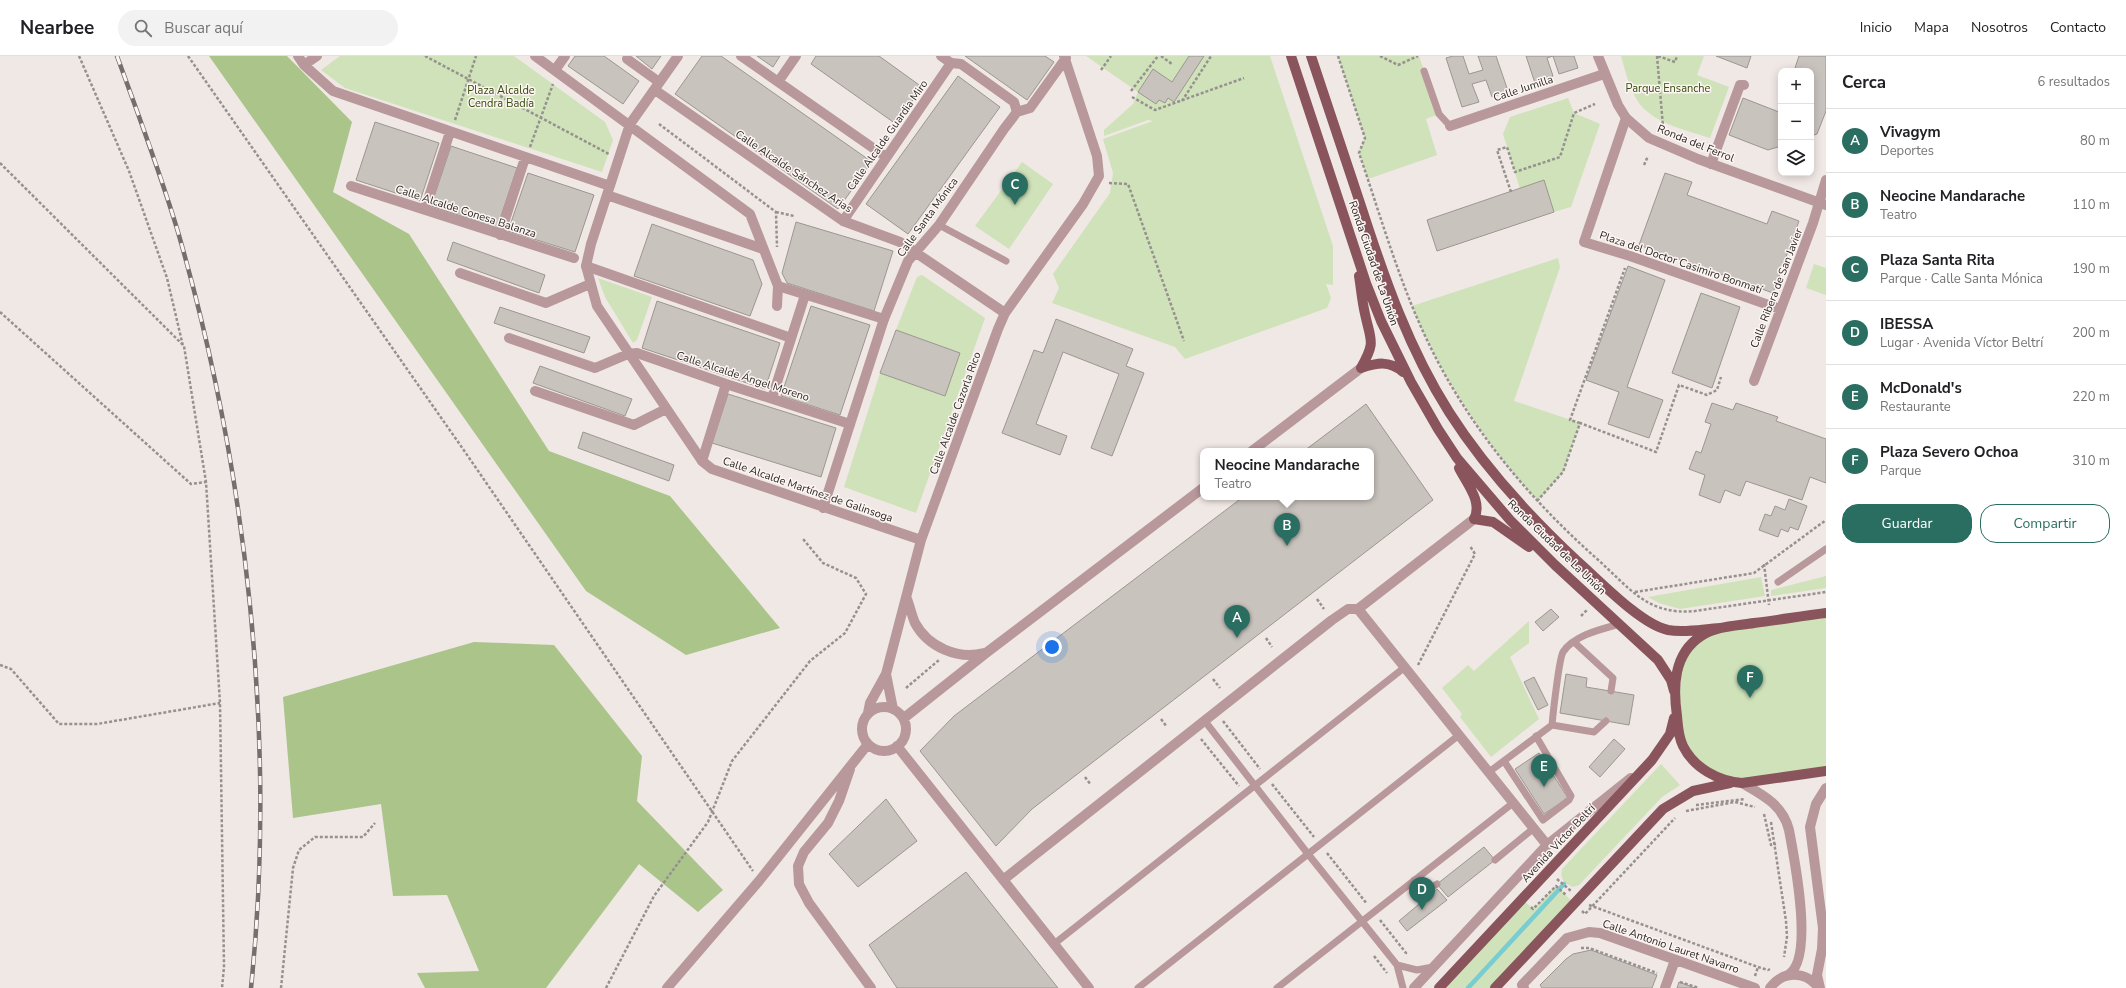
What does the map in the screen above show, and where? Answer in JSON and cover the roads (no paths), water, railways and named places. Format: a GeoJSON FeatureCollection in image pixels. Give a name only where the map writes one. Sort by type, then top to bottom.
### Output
{"type":"FeatureCollection","features":[{"type":"Feature","properties":{"kind":"main road","name":"Ronda Ciudad de La Unión"},"geometry":{"type":"LineString","coordinates":[[1291,56],[1381,321],[1407,376],[1438,429],[1457,458],[1490,498],[1555,565],[1658,660],[1671,680],[1674,691]]}},
{"type":"Feature","properties":{"kind":"main road","name":"Ronda Ciudad de La Unión"},"geometry":{"type":"LineString","coordinates":[[1311,56],[1390,292],[1424,367],[1461,430],[1489,467],[1534,519],[1602,583],[1643,618],[1656,626],[1669,630],[1720,628]]}},
{"type":"Feature","properties":{"kind":"main road"},"geometry":{"type":"LineString","coordinates":[[1354,245],[1365,315],[1372,339],[1368,355],[1361,368]]}},
{"type":"Feature","properties":{"kind":"main road"},"geometry":{"type":"LineString","coordinates":[[1361,368],[1384,362],[1394,365],[1407,376]]}},
{"type":"Feature","properties":{"kind":"main road"},"geometry":{"type":"LineString","coordinates":[[1438,429],[1476,499],[1478,511],[1474,519],[1493,522],[1555,565]]}},
{"type":"Feature","properties":{"kind":"main road"},"geometry":{"type":"LineString","coordinates":[[1826,613],[1720,628],[1700,636],[1686,652],[1678,667],[1674,691],[1679,734],[1683,746],[1691,757],[1710,774],[1732,782],[1742,783],[1826,771]]}},
{"type":"Feature","properties":{"kind":"main road","name":"Avenida Víctor Beltrí"},"geometry":{"type":"LineString","coordinates":[[1439,988],[1648,764],[1670,734],[1673,725],[1675,704]]}},
{"type":"Feature","properties":{"kind":"main road"},"geometry":{"type":"LineString","coordinates":[[1495,988],[1663,809],[1693,791],[1732,782]]}},
{"type":"Feature","properties":{"kind":"street"},"geometry":{"type":"LineString","coordinates":[[298,56],[304,65],[333,92],[525,158],[763,250]]}},
{"type":"Feature","properties":{"kind":"street"},"geometry":{"type":"LineString","coordinates":[[304,65],[317,56]]}},
{"type":"Feature","properties":{"kind":"street"},"geometry":{"type":"LineString","coordinates":[[535,56],[630,124],[750,214],[778,286],[777,306]]}},
{"type":"Feature","properties":{"kind":"street"},"geometry":{"type":"LineString","coordinates":[[555,70],[565,56]]}},
{"type":"Feature","properties":{"kind":"street"},"geometry":{"type":"LineString","coordinates":[[678,56],[630,124],[591,244],[586,266],[791,338]]}},
{"type":"Feature","properties":{"kind":"street"},"geometry":{"type":"LineString","coordinates":[[741,56],[886,157]]}},
{"type":"Feature","properties":{"kind":"street"},"geometry":{"type":"LineString","coordinates":[[778,82],[796,56]]}},
{"type":"Feature","properties":{"kind":"street"},"geometry":{"type":"LineString","coordinates":[[941,56],[951,63],[961,64],[1014,102],[1017,112],[1030,108],[1065,57]]}},
{"type":"Feature","properties":{"kind":"street","name":"Ronda del Ferrol"},"geometry":{"type":"LineString","coordinates":[[1598,56],[1604,74],[1618,105],[1626,118],[1649,138],[1711,164],[1822,203]]}},
{"type":"Feature","properties":{"kind":"street","name":"Calle Alcalde Cazorla Rico"},"geometry":{"type":"LineString","coordinates":[[886,674],[907,599],[921,540],[1005,313],[1097,183],[1100,169],[1097,156],[1065,57]]}},
{"type":"Feature","properties":{"kind":"street","name":"Calle Alcalde Sánchez Arias"},"geometry":{"type":"LineString","coordinates":[[627,59],[657,86],[843,221],[900,242],[916,251],[1005,313]]}},
{"type":"Feature","properties":{"kind":"street","name":"Calle Alcalde Guardia Miro"},"geometry":{"type":"LineString","coordinates":[[843,221],[951,63]]}},
{"type":"Feature","properties":{"kind":"street","name":"Calle Jumilla"},"geometry":{"type":"LineString","coordinates":[[1450,126],[1604,74]]}},
{"type":"Feature","properties":{"kind":"street"},"geometry":{"type":"LineString","coordinates":[[1711,164],[1740,85],[1744,85]]}},
{"type":"Feature","properties":{"kind":"street","name":"Calle Santa Mónica"},"geometry":{"type":"LineString","coordinates":[[824,508],[884,319],[908,261],[939,225],[1017,112]]}},
{"type":"Feature","properties":{"kind":"street","name":"Plaza del Doctor Casimiro Bonmatí"},"geometry":{"type":"LineString","coordinates":[[1626,118],[1584,242],[1630,256],[1780,309]]}},
{"type":"Feature","properties":{"kind":"street"},"geometry":{"type":"LineString","coordinates":[[425,209],[450,132]]}},
{"type":"Feature","properties":{"kind":"street"},"geometry":{"type":"LineString","coordinates":[[500,235],[525,158]]}},
{"type":"Feature","properties":{"kind":"street","name":"Calle Ribera de San Javier"},"geometry":{"type":"LineString","coordinates":[[1754,381],[1780,309],[1822,203],[1826,180]]}},
{"type":"Feature","properties":{"kind":"street","name":"Calle Alcalde Conesa Balanza"},"geometry":{"type":"LineString","coordinates":[[351,186],[574,258]]}},
{"type":"Feature","properties":{"kind":"street","name":"Calle Alcalde Martínez de Galinsoga"},"geometry":{"type":"LineString","coordinates":[[586,266],[597,306],[628,354],[702,461],[712,469],[921,540]]}},
{"type":"Feature","properties":{"kind":"street"},"geometry":{"type":"LineString","coordinates":[[460,273],[546,303],[590,284]]}},
{"type":"Feature","properties":{"kind":"street"},"geometry":{"type":"LineString","coordinates":[[778,286],[884,319]]}},
{"type":"Feature","properties":{"kind":"street"},"geometry":{"type":"LineString","coordinates":[[772,398],[805,294]]}},
{"type":"Feature","properties":{"kind":"street"},"geometry":{"type":"LineString","coordinates":[[509,338],[595,368],[628,354]]}},
{"type":"Feature","properties":{"kind":"street","name":"Calle Alcalde Ángel Moreno"},"geometry":{"type":"LineString","coordinates":[[628,354],[637,353],[726,384],[850,424]]}},
{"type":"Feature","properties":{"kind":"street"},"geometry":{"type":"LineString","coordinates":[[1256,448],[1361,368]]}},
{"type":"Feature","properties":{"kind":"street"},"geometry":{"type":"LineString","coordinates":[[702,461],[726,384]]}},
{"type":"Feature","properties":{"kind":"street"},"geometry":{"type":"LineString","coordinates":[[535,391],[634,424],[666,409]]}},
{"type":"Feature","properties":{"kind":"street"},"geometry":{"type":"LineString","coordinates":[[904,718],[986,653],[1200,490]]}},
{"type":"Feature","properties":{"kind":"street"},"geometry":{"type":"LineString","coordinates":[[1003,880],[1332,620],[1348,609],[1358,609],[1474,519]]}},
{"type":"Feature","properties":{"kind":"street"},"geometry":{"type":"LineString","coordinates":[[907,599],[916,623],[937,646],[964,656],[986,653]]}},
{"type":"Feature","properties":{"kind":"street"},"geometry":{"type":"LineString","coordinates":[[1358,609],[1547,845]]}},
{"type":"Feature","properties":{"kind":"street"},"geometry":{"type":"LineString","coordinates":[[886,674],[870,703],[868,713],[862,726],[862,733],[868,744],[879,750],[886,750],[897,746],[904,736],[904,718]]}},
{"type":"Feature","properties":{"kind":"street"},"geometry":{"type":"LineString","coordinates":[[886,674],[893,709]]}},
{"type":"Feature","properties":{"kind":"street"},"geometry":{"type":"LineString","coordinates":[[868,713],[877,708],[893,709],[904,718]]}},
{"type":"Feature","properties":{"kind":"street"},"geometry":{"type":"LineString","coordinates":[[667,988],[759,881],[868,744]]}},
{"type":"Feature","properties":{"kind":"street"},"geometry":{"type":"LineString","coordinates":[[897,746],[1089,988]]}},
{"type":"Feature","properties":{"kind":"street"},"geometry":{"type":"LineString","coordinates":[[852,763],[839,801],[828,823],[804,852],[798,866],[798,884],[809,903],[871,988]]}},
{"type":"Feature","properties":{"kind":"street"},"geometry":{"type":"LineString","coordinates":[[1414,988],[1547,845],[1648,764]]}},
{"type":"Feature","properties":{"kind":"street"},"geometry":{"type":"LineString","coordinates":[[1742,783],[1769,799],[1781,811],[1788,825],[1791,843],[1802,938],[1796,967],[1792,972],[1777,980],[1770,988]]}},
{"type":"Feature","properties":{"kind":"street"},"geometry":{"type":"LineString","coordinates":[[1820,988],[1817,975],[1822,949],[1823,928],[1810,826],[1816,804],[1826,788]]}},
{"type":"Feature","properties":{"kind":"street","name":"Calle Antonio Lauret Navarro"},"geometry":{"type":"LineString","coordinates":[[1523,986],[1567,938],[1578,934],[1600,933],[1756,988]]}},
{"type":"Feature","properties":{"kind":"street"},"geometry":{"type":"LineString","coordinates":[[1665,988],[1675,960]]}},
{"type":"Feature","properties":{"kind":"street"},"geometry":{"type":"LineString","coordinates":[[1786,976],[1796,974],[1804,976],[1812,980],[1820,988]]}},
{"type":"Feature","properties":{"kind":"lane"},"geometry":{"type":"LineString","coordinates":[[1424,71],[1439,114],[1450,126]]}},
{"type":"Feature","properties":{"kind":"lane"},"geometry":{"type":"LineString","coordinates":[[939,225],[1006,261]]}},
{"type":"Feature","properties":{"kind":"lane"},"geometry":{"type":"LineString","coordinates":[[1778,582],[1826,549]]}},
{"type":"Feature","properties":{"kind":"lane"},"geometry":{"type":"LineString","coordinates":[[1552,725],[1562,652],[1574,642],[1597,630],[1620,624]]}},
{"type":"Feature","properties":{"kind":"lane"},"geometry":{"type":"LineString","coordinates":[[1574,642],[1613,678],[1610,691]]}},
{"type":"Feature","properties":{"kind":"lane"},"geometry":{"type":"LineString","coordinates":[[1054,944],[1405,667]]}},
{"type":"Feature","properties":{"kind":"lane"},"geometry":{"type":"LineString","coordinates":[[1204,720],[1361,922],[1397,965],[1403,988]]}},
{"type":"Feature","properties":{"kind":"lane"},"geometry":{"type":"LineString","coordinates":[[1489,772],[1552,725],[1594,732],[1606,721]]}},
{"type":"Feature","properties":{"kind":"lane"},"geometry":{"type":"LineString","coordinates":[[1138,988],[1459,735]]}},
{"type":"Feature","properties":{"kind":"lane"},"geometry":{"type":"LineString","coordinates":[[1504,761],[1543,820],[1569,800],[1571,796],[1536,736]]}},
{"type":"Feature","properties":{"kind":"lane"},"geometry":{"type":"LineString","coordinates":[[1277,988],[1513,803]]}},
{"type":"Feature","properties":{"kind":"lane"},"geometry":{"type":"LineString","coordinates":[[1495,860],[1534,828]]}},
{"type":"Feature","properties":{"kind":"lane"},"geometry":{"type":"LineString","coordinates":[[1414,880],[1423,892],[1437,884]]}},
{"type":"Feature","properties":{"kind":"lane"},"geometry":{"type":"LineString","coordinates":[[1397,965],[1417,970],[1433,967]]}},
{"type":"Feature","properties":{"kind":"waterway"},"geometry":{"type":"LineString","coordinates":[[1468,988],[1564,884]]}},
{"type":"Feature","properties":{"kind":"railway"},"geometry":{"type":"LineString","coordinates":[[117,56],[178,232],[202,323],[222,416],[238,511],[250,607],[258,703],[260,799],[258,894],[251,988]]}},
{"type":"Feature","properties":{"kind":"place","name":"Plaza Santa Rita"},"geometry":{"type":"Point","coordinates":[1015,205]}},
{"type":"Feature","properties":{"kind":"place","name":"Neocine Mandarache"},"geometry":{"type":"Point","coordinates":[1287,546]}},
{"type":"Feature","properties":{"kind":"place","name":"Vivagym"},"geometry":{"type":"Point","coordinates":[1237,638]}},
{"type":"Feature","properties":{"kind":"place","name":"Plaza Severo Ochoa"},"geometry":{"type":"Point","coordinates":[1750,698]}},
{"type":"Feature","properties":{"kind":"place","name":"McDonald's"},"geometry":{"type":"Point","coordinates":[1544,787]}},
{"type":"Feature","properties":{"kind":"place","name":"IBESSA"},"geometry":{"type":"Point","coordinates":[1422,910]}},
{"type":"Feature","properties":{"kind":"park label","name":"Parque Ensanche"},"geometry":{"type":"Point","coordinates":[1668,88]}},
{"type":"Feature","properties":{"kind":"park label","name":"Plaza Alcalde Cendra Badía"},"geometry":{"type":"Point","coordinates":[501,96]}}]}
